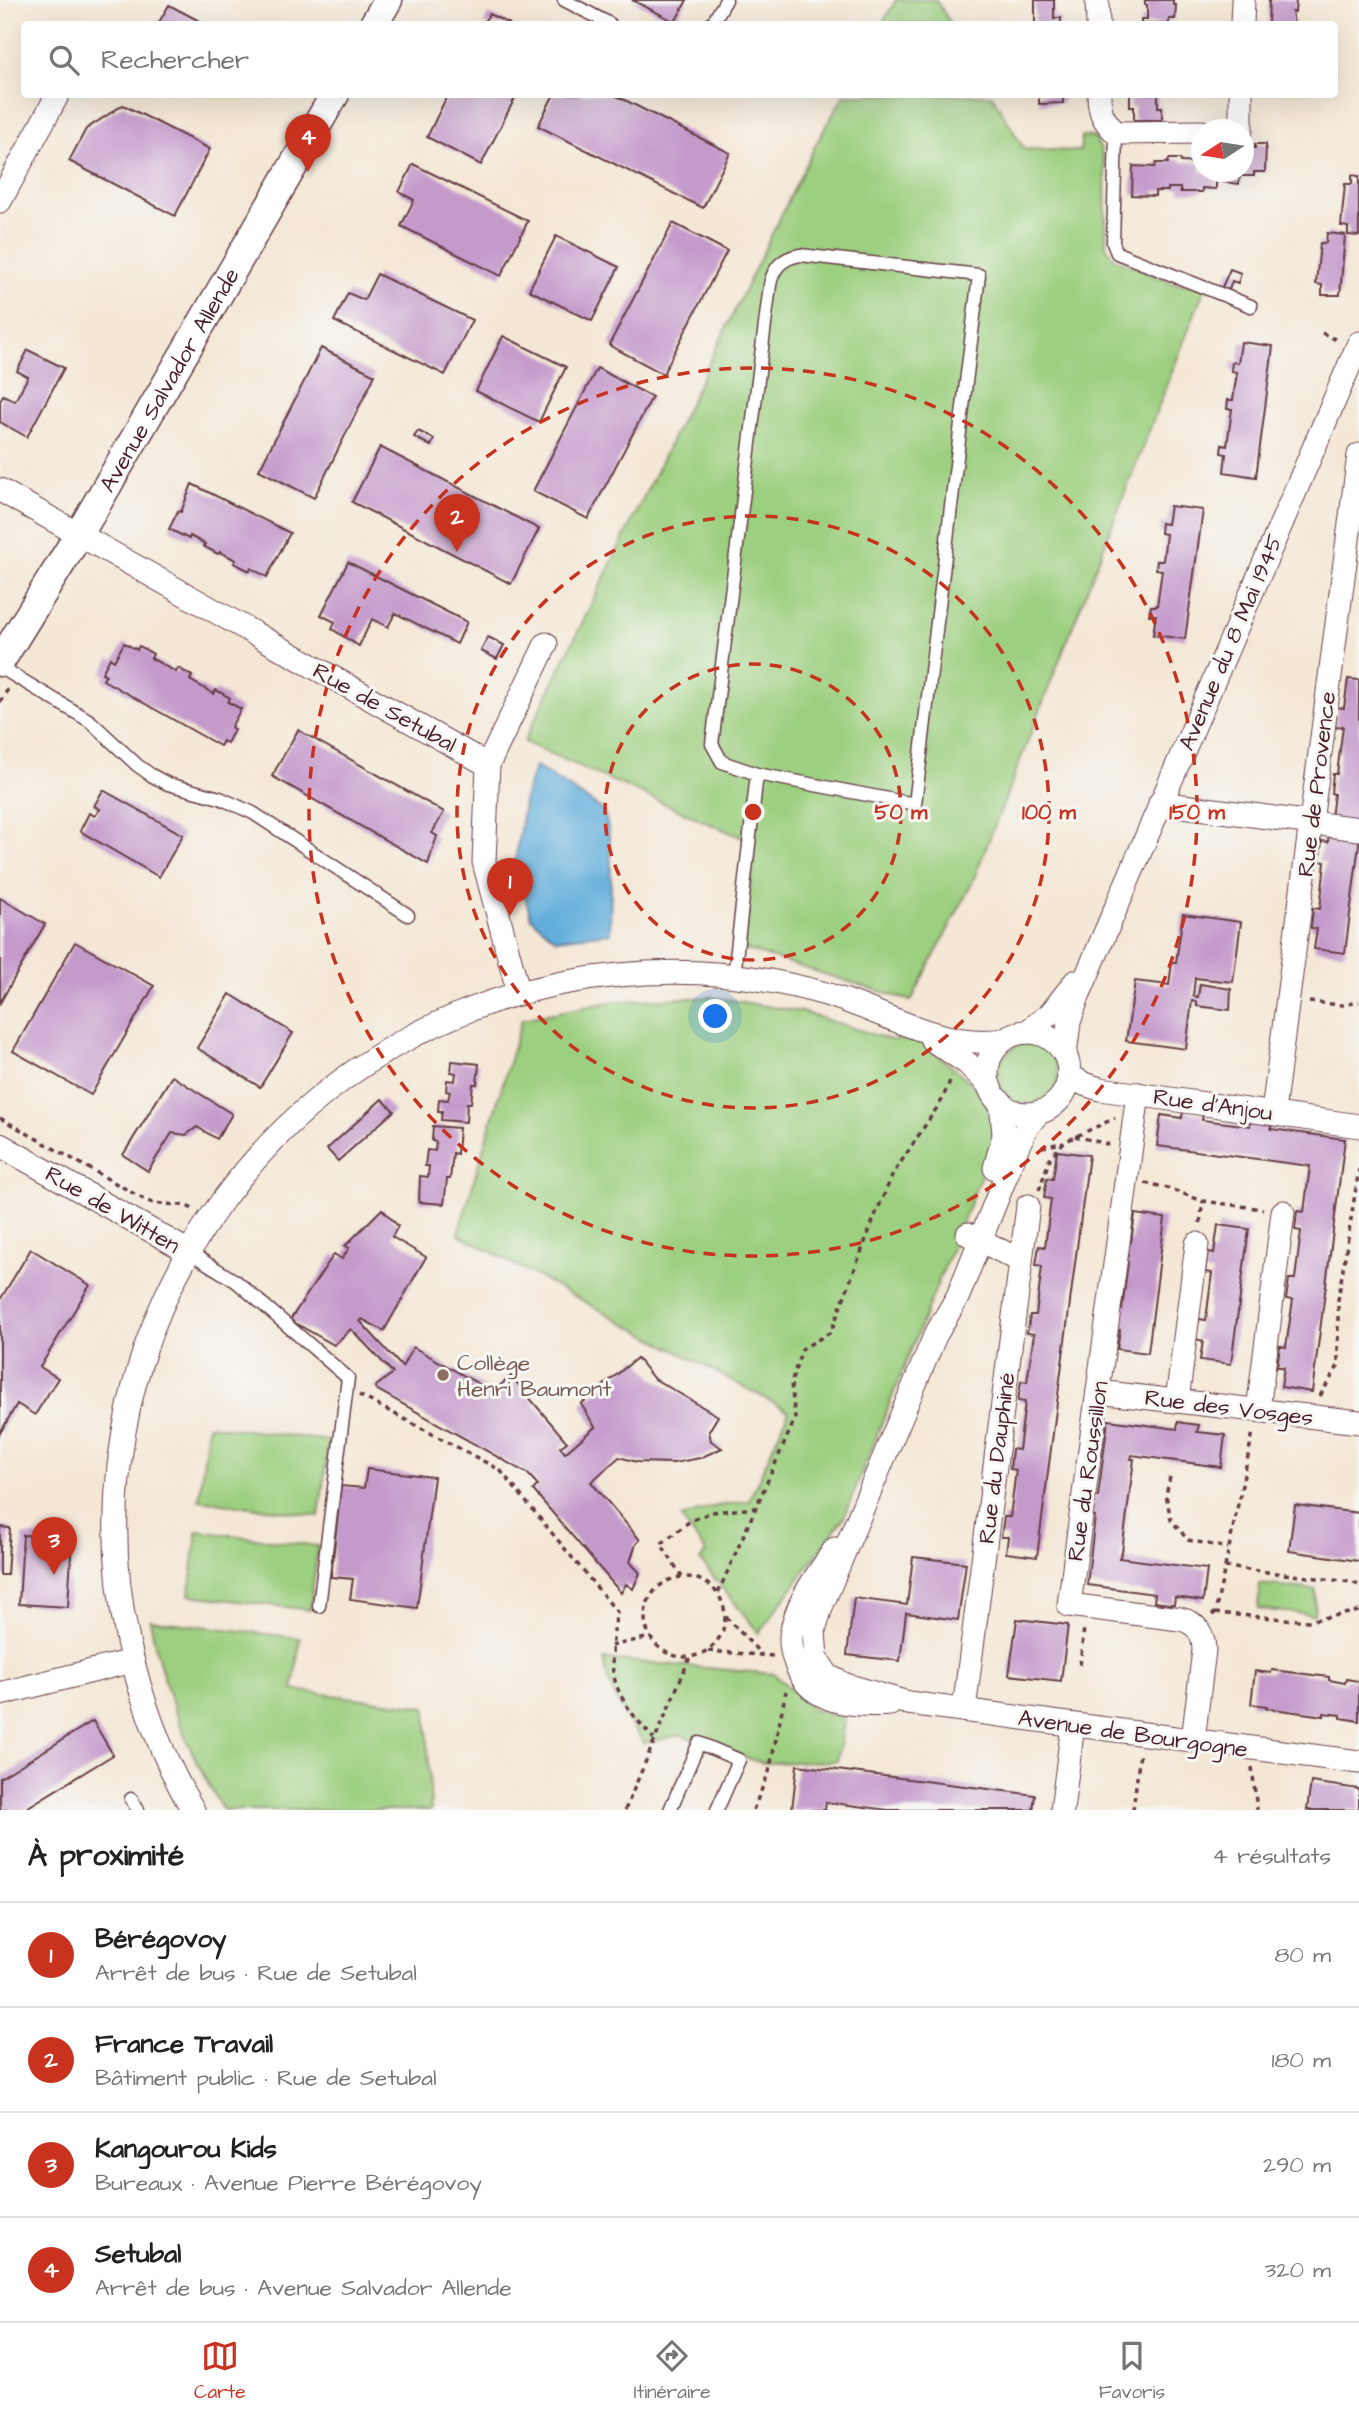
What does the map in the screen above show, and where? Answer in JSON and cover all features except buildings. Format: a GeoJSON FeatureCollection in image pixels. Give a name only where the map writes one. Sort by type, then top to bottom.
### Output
{"type":"FeatureCollection","features":[{"type":"Feature","properties":{"kind":"street"},"geometry":{"type":"LineString","coordinates":[[376,21],[388,0]]}},
{"type":"Feature","properties":{"kind":"street"},"geometry":{"type":"LineString","coordinates":[[1097,0],[1098,21]]}},
{"type":"Feature","properties":{"kind":"street"},"geometry":{"type":"LineString","coordinates":[[1242,21],[1243,0]]}},
{"type":"Feature","properties":{"kind":"street"},"geometry":{"type":"LineString","coordinates":[[0,201],[56,98]]}},
{"type":"Feature","properties":{"kind":"street","name":"Avenue Salvador Allende"},"geometry":{"type":"LineString","coordinates":[[0,665],[333,98]]}},
{"type":"Feature","properties":{"kind":"street"},"geometry":{"type":"LineString","coordinates":[[1099,98],[1099,110],[1105,122],[1116,133],[1191,132]]}},
{"type":"Feature","properties":{"kind":"street"},"geometry":{"type":"LineString","coordinates":[[1241,98],[1241,119]]}},
{"type":"Feature","properties":{"kind":"street","name":"Avenue du 8 Mai 1945"},"geometry":{"type":"LineString","coordinates":[[1067,1065],[1072,1012],[1160,803],[1353,378],[1359,343]]}},
{"type":"Feature","properties":{"kind":"street","name":"Rue de Provence"},"geometry":{"type":"LineString","coordinates":[[1273,1112],[1359,455]]}},
{"type":"Feature","properties":{"kind":"street","name":"Rue de Setubal"},"geometry":{"type":"LineString","coordinates":[[0,490],[488,765]]}},
{"type":"Feature","properties":{"kind":"street"},"geometry":{"type":"LineString","coordinates":[[519,994],[485,871],[483,852],[488,765],[546,644]]}},
{"type":"Feature","properties":{"kind":"street"},"geometry":{"type":"LineString","coordinates":[[1160,803],[1359,829]]}},
{"type":"Feature","properties":{"kind":"street","name":"Avenue du 8 Mai 1945"},"geometry":{"type":"LineString","coordinates":[[1027,1032],[1057,1006],[1101,941]]}},
{"type":"Feature","properties":{"kind":"street"},"geometry":{"type":"LineString","coordinates":[[193,1810],[155,1731],[132,1661],[121,1604],[116,1547],[122,1443],[142,1355],[188,1252],[239,1178],[270,1144],[320,1097],[386,1051],[435,1025],[482,1005],[574,981],[673,972],[734,976],[810,990],[848,1001],[954,1040],[982,1043],[1003,1040]]}},
{"type":"Feature","properties":{"kind":"street"},"geometry":{"type":"LineString","coordinates":[[908,1703],[835,1681],[824,1673],[816,1658],[813,1639],[817,1619],[935,1336],[958,1296],[1003,1144],[1004,1128],[995,1094],[988,1073],[995,1049],[1003,1040],[1014,1034],[1027,1032],[1049,1037],[1058,1045],[1067,1065],[1067,1086],[1049,1108],[1039,1112],[1016,1111],[995,1094],[959,1058],[909,1025]]}},
{"type":"Feature","properties":{"kind":"street","name":"Rue d'Anjou"},"geometry":{"type":"LineString","coordinates":[[1067,1065],[1092,1087],[1112,1091],[1137,1101],[1273,1112],[1359,1126]]}},
{"type":"Feature","properties":{"kind":"street","name":"Rue du Roussillon"},"geometry":{"type":"LineString","coordinates":[[1086,1607],[1069,1605],[1137,1101]]}},
{"type":"Feature","properties":{"kind":"street"},"geometry":{"type":"LineString","coordinates":[[974,1238],[1023,1135],[1039,1112]]}},
{"type":"Feature","properties":{"kind":"street","name":"Rue de Witten"},"geometry":{"type":"LineString","coordinates":[[0,1146],[188,1252]]}},
{"type":"Feature","properties":{"kind":"street","name":"Rue du Dauphiné"},"geometry":{"type":"LineString","coordinates":[[964,1710],[1028,1206]]}},
{"type":"Feature","properties":{"kind":"street"},"geometry":{"type":"LineString","coordinates":[[1258,1410],[1283,1212]]}},
{"type":"Feature","properties":{"kind":"street"},"geometry":{"type":"LineString","coordinates":[[974,1238],[1021,1261]]}},
{"type":"Feature","properties":{"kind":"street"},"geometry":{"type":"LineString","coordinates":[[1177,1401],[1197,1244]]}},
{"type":"Feature","properties":{"kind":"street","name":"Rue des Vosges"},"geometry":{"type":"LineString","coordinates":[[1098,1392],[1359,1422]]}},
{"type":"Feature","properties":{"kind":"street"},"geometry":{"type":"LineString","coordinates":[[857,1518],[804,1596],[791,1638],[793,1656],[805,1682],[830,1699],[855,1705],[908,1703]]}},
{"type":"Feature","properties":{"kind":"street"},"geometry":{"type":"LineString","coordinates":[[1086,1607],[1180,1619],[1196,1627],[1202,1637],[1204,1650],[1193,1740]]}},
{"type":"Feature","properties":{"kind":"street"},"geometry":{"type":"LineString","coordinates":[[0,1694],[132,1661]]}},
{"type":"Feature","properties":{"kind":"street","name":"Avenue de Bourgogne"},"geometry":{"type":"LineString","coordinates":[[908,1703],[1359,1762]]}},
{"type":"Feature","properties":{"kind":"street"},"geometry":{"type":"LineString","coordinates":[[1062,1810],[1073,1725]]}},
{"type":"Feature","properties":{"kind":"lane"},"geometry":{"type":"LineString","coordinates":[[564,0],[604,21]]}},
{"type":"Feature","properties":{"kind":"lane"},"geometry":{"type":"LineString","coordinates":[[714,21],[726,0]]}},
{"type":"Feature","properties":{"kind":"lane"},"geometry":{"type":"LineString","coordinates":[[1116,133],[1113,243],[1117,253],[1251,306]]}},
{"type":"Feature","properties":{"kind":"lane"},"geometry":{"type":"LineString","coordinates":[[800,255],[979,275],[915,804],[757,774],[722,762],[712,744],[770,285],[774,271],[786,258],[800,255]]}},
{"type":"Feature","properties":{"kind":"lane"},"geometry":{"type":"LineString","coordinates":[[0,665],[90,722],[151,775],[168,784],[220,798],[253,813],[408,915]]}},
{"type":"Feature","properties":{"kind":"lane"},"geometry":{"type":"LineString","coordinates":[[734,976],[757,774]]}},
{"type":"Feature","properties":{"kind":"lane"},"geometry":{"type":"LineString","coordinates":[[188,1252],[237,1282],[348,1377],[319,1606]]}},
{"type":"Feature","properties":{"kind":"lane"},"geometry":{"type":"LineString","coordinates":[[670,1810],[699,1743],[739,1760],[717,1810]]}},
{"type":"Feature","properties":{"kind":"path"},"geometry":{"type":"LineString","coordinates":[[1287,1000],[1343,1005],[1359,1002]]}},
{"type":"Feature","properties":{"kind":"path"},"geometry":{"type":"LineString","coordinates":[[718,1594],[795,1419],[791,1383],[802,1349],[831,1332],[893,1174],[942,1100],[959,1058]]}},
{"type":"Feature","properties":{"kind":"path"},"geometry":{"type":"LineString","coordinates":[[1028,1206],[1043,1184],[1050,1158],[1064,1142],[1137,1101]]}},
{"type":"Feature","properties":{"kind":"path"},"geometry":{"type":"LineString","coordinates":[[0,1118],[147,1201],[161,1205],[182,1204],[209,1220]]}},
{"type":"Feature","properties":{"kind":"path"},"geometry":{"type":"LineString","coordinates":[[1075,1136],[1130,1150]]}},
{"type":"Feature","properties":{"kind":"path"},"geometry":{"type":"LineString","coordinates":[[1308,1416],[1338,1366],[1338,1300],[1359,1169]]}},
{"type":"Feature","properties":{"kind":"path"},"geometry":{"type":"LineString","coordinates":[[1126,1181],[1164,1187],[1203,1201],[1283,1212]]}},
{"type":"Feature","properties":{"kind":"path"},"geometry":{"type":"LineString","coordinates":[[346,1388],[500,1470],[617,1612],[611,1646],[614,1682],[631,1714],[654,1739]]}},
{"type":"Feature","properties":{"kind":"path"},"geometry":{"type":"LineString","coordinates":[[1215,1613],[1242,1474],[1258,1410]]}},
{"type":"Feature","properties":{"kind":"path"},"geometry":{"type":"LineString","coordinates":[[1170,1477],[1166,1495],[1171,1520],[1188,1540],[1228,1548]]}},
{"type":"Feature","properties":{"kind":"path"},"geometry":{"type":"LineString","coordinates":[[682,1577],[661,1544],[690,1521],[712,1512],[757,1508]]}},
{"type":"Feature","properties":{"kind":"path"},"geometry":{"type":"LineString","coordinates":[[1225,1567],[1359,1585]]}},
{"type":"Feature","properties":{"kind":"path"},"geometry":{"type":"LineString","coordinates":[[696,1578],[708,1584],[718,1594],[726,1617],[717,1642],[707,1651],[690,1657],[667,1653],[650,1636],[645,1624],[650,1598],[658,1587],[669,1580],[696,1578]]}},
{"type":"Feature","properties":{"kind":"path"},"geometry":{"type":"LineString","coordinates":[[1080,1665],[1086,1607]]}},
{"type":"Feature","properties":{"kind":"path"},"geometry":{"type":"LineString","coordinates":[[1196,1627],[1215,1613],[1308,1621],[1359,1611]]}},
{"type":"Feature","properties":{"kind":"path"},"geometry":{"type":"LineString","coordinates":[[726,1617],[762,1656]]}},
{"type":"Feature","properties":{"kind":"path"},"geometry":{"type":"LineString","coordinates":[[611,1646],[650,1636]]}},
{"type":"Feature","properties":{"kind":"path"},"geometry":{"type":"LineString","coordinates":[[707,1651],[793,1656]]}},
{"type":"Feature","properties":{"kind":"path"},"geometry":{"type":"LineString","coordinates":[[625,1810],[690,1657]]}},
{"type":"Feature","properties":{"kind":"path"},"geometry":{"type":"LineString","coordinates":[[753,1810],[769,1772],[786,1690]]}},
{"type":"Feature","properties":{"kind":"path"},"geometry":{"type":"LineString","coordinates":[[1133,1810],[1142,1734]]}},
{"type":"Feature","properties":{"kind":"path"},"geometry":{"type":"LineString","coordinates":[[1250,1748],[1257,1810]]}},
{"type":"Feature","properties":{"kind":"green space"},"geometry":{"type":"Polygon","coordinates":[[[896,0],[936,0],[949,21],[884,21],[896,0]]]}},
{"type":"Feature","properties":{"kind":"green space"},"geometry":{"type":"Polygon","coordinates":[[[842,98],[994,98],[1024,149],[1080,151],[1082,136],[1094,137],[1105,167],[1106,246],[1113,258],[1174,284],[1206,285],[973,881],[911,1001],[744,949],[754,843],[524,742],[816,144],[842,98]]]}},
{"type":"Feature","properties":{"kind":"green space"},"geometry":{"type":"Polygon","coordinates":[[[712,997],[802,1012],[891,1040],[919,1040],[973,1084],[990,1110],[996,1138],[844,1517],[759,1633],[700,1560],[707,1553],[681,1518],[712,1507],[749,1501],[789,1411],[458,1234],[522,1019],[616,1001],[712,997]]]}},
{"type":"Feature","properties":{"kind":"green space"},"geometry":{"type":"Polygon","coordinates":[[[1028,1044],[1049,1053],[1058,1074],[1049,1095],[1028,1104],[1007,1095],[998,1074],[1007,1053],[1028,1044]]]}},
{"type":"Feature","properties":{"kind":"green space"},"geometry":{"type":"Polygon","coordinates":[[[208,1425],[329,1441],[319,1516],[199,1500],[208,1425]]]}},
{"type":"Feature","properties":{"kind":"green space"},"geometry":{"type":"Polygon","coordinates":[[[197,1531],[318,1546],[310,1610],[189,1595],[197,1531]]]}},
{"type":"Feature","properties":{"kind":"green space"},"geometry":{"type":"Polygon","coordinates":[[[1260,1584],[1316,1590],[1314,1615],[1258,1609],[1260,1584]]]}},
{"type":"Feature","properties":{"kind":"green space"},"geometry":{"type":"Polygon","coordinates":[[[150,1620],[300,1638],[293,1690],[426,1707],[431,1810],[223,1810],[178,1718],[162,1670],[150,1620]]]}},
{"type":"Feature","properties":{"kind":"green space"},"geometry":{"type":"Polygon","coordinates":[[[604,1659],[774,1674],[813,1710],[845,1718],[837,1761],[762,1763],[681,1735],[644,1743],[613,1693],[604,1659]]]}},
{"type":"Feature","properties":{"kind":"water"},"geometry":{"type":"Polygon","coordinates":[[[535,766],[603,810],[610,853],[610,933],[556,939],[531,918],[515,862],[525,795],[535,766]]]}},
{"type":"Feature","properties":{"kind":"place","name":"Setubal"},"geometry":{"type":"Point","coordinates":[308,172]}},
{"type":"Feature","properties":{"kind":"place","name":"France Travail"},"geometry":{"type":"Point","coordinates":[457,552]}},
{"type":"Feature","properties":{"kind":"place","name":"Bérégovoy"},"geometry":{"type":"Point","coordinates":[510,916]}},
{"type":"Feature","properties":{"kind":"place","name":"Collège Henri Baumont"},"geometry":{"type":"Point","coordinates":[443,1375]}},
{"type":"Feature","properties":{"kind":"place","name":"Kangourou Kids"},"geometry":{"type":"Point","coordinates":[54,1575]}}]}
